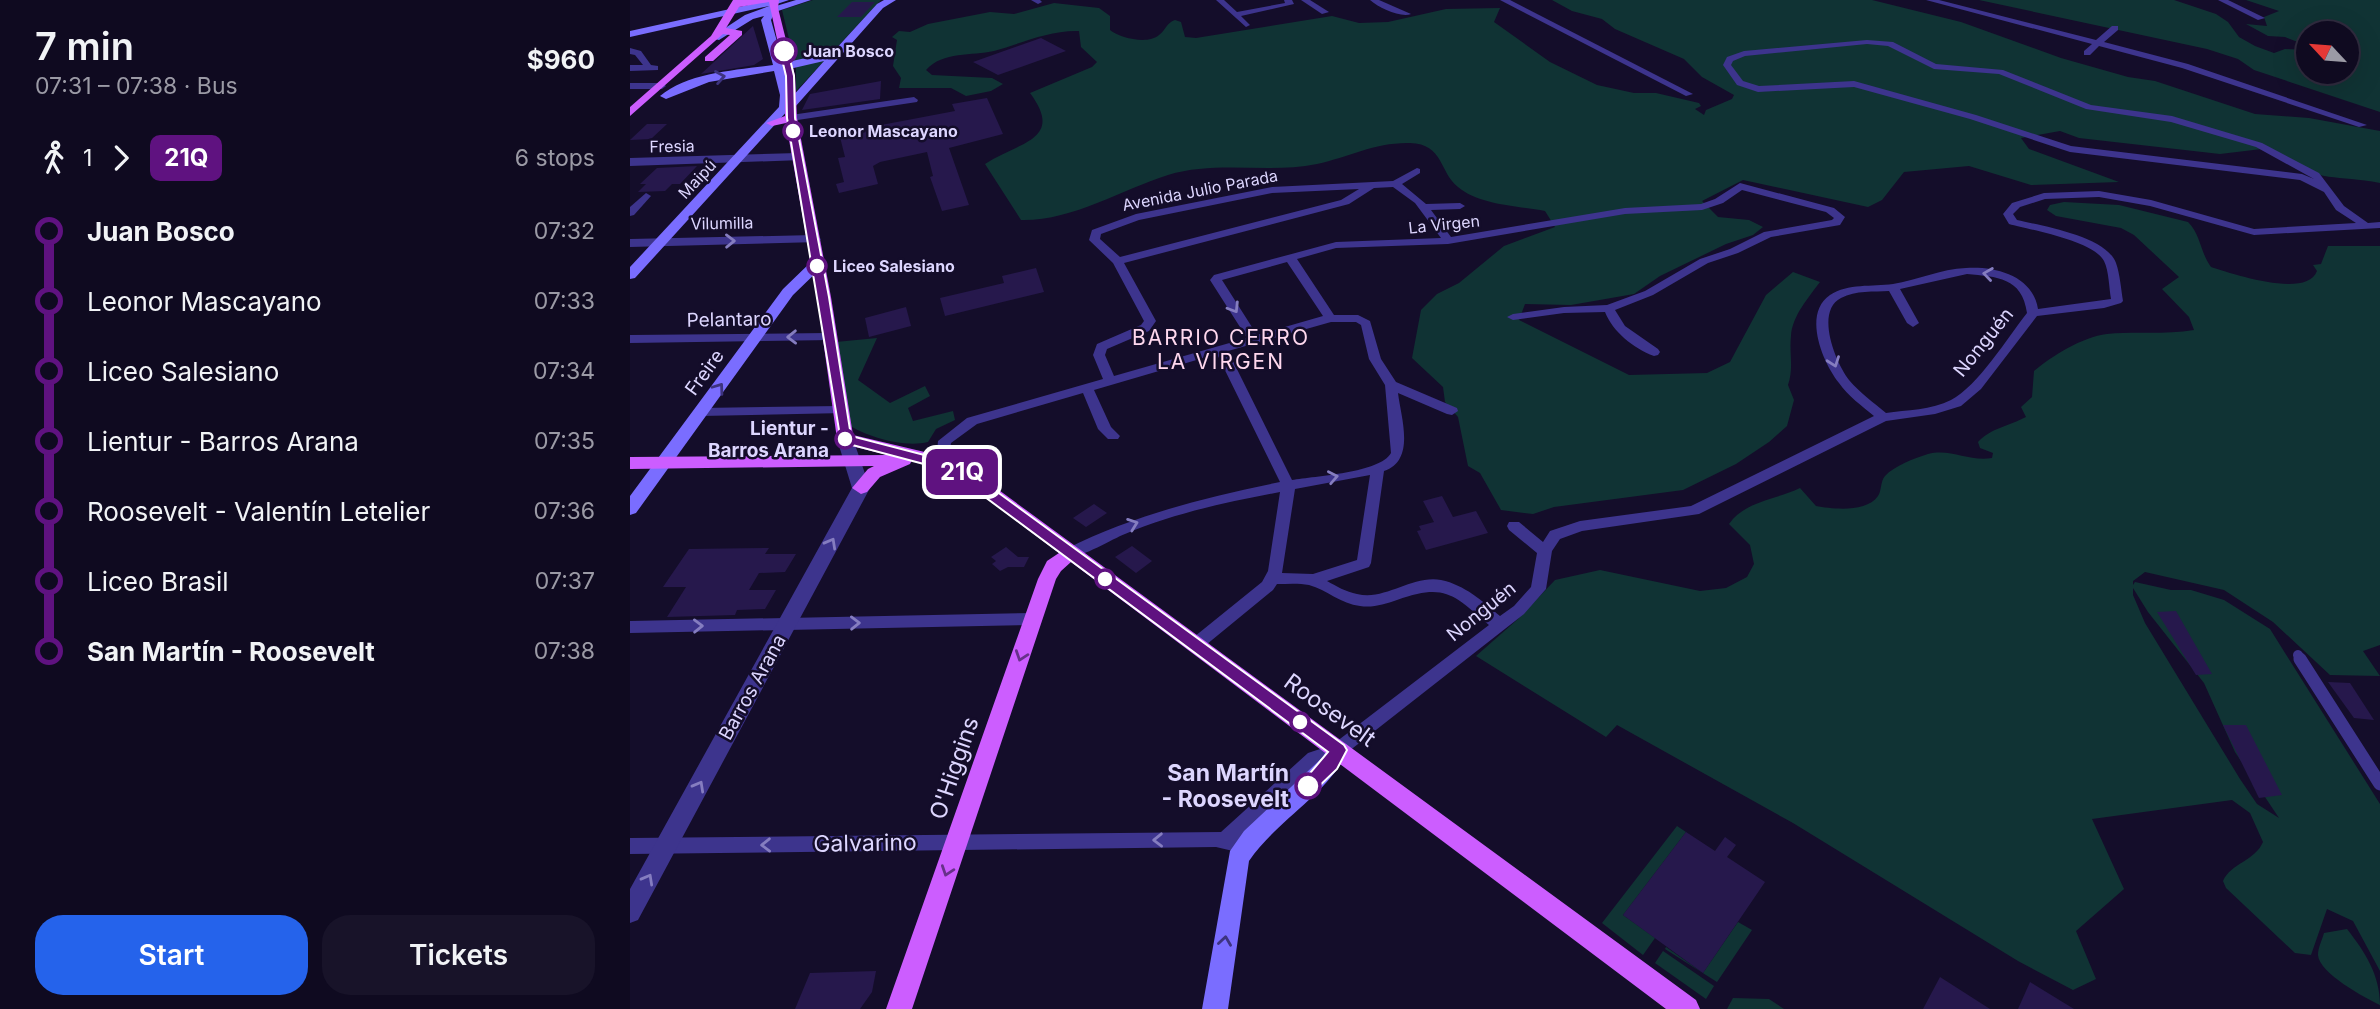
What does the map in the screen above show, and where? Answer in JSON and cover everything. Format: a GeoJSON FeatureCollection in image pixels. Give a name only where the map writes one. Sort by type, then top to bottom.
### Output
{"type":"FeatureCollection","features":[{"type":"Feature","properties":{"kind":"main road"},"geometry":{"type":"LineString","coordinates":[[630,34],[736,5],[806,0]]}},
{"type":"Feature","properties":{"kind":"main road"},"geometry":{"type":"LineString","coordinates":[[789,109],[880,6],[891,0]]}},
{"type":"Feature","properties":{"kind":"main road"},"geometry":{"type":"LineString","coordinates":[[630,128],[723,34],[768,2]]}},
{"type":"Feature","properties":{"kind":"main road"},"geometry":{"type":"LineString","coordinates":[[768,2],[766,20],[783,67],[814,240],[845,439]]}},
{"type":"Feature","properties":{"kind":"main road"},"geometry":{"type":"LineString","coordinates":[[723,34],[736,5]]}},
{"type":"Feature","properties":{"kind":"main road"},"geometry":{"type":"LineString","coordinates":[[630,113],[667,91],[738,32],[723,34]]}},
{"type":"Feature","properties":{"kind":"main road"},"geometry":{"type":"LineString","coordinates":[[667,91],[710,79],[835,55]]}},
{"type":"Feature","properties":{"kind":"main road","name":"Maipú"},"geometry":{"type":"LineString","coordinates":[[630,275],[772,123],[789,109]]}},
{"type":"Feature","properties":{"kind":"main road","name":"Freire"},"geometry":{"type":"LineString","coordinates":[[630,509],[788,292],[817,264]]}},
{"type":"Feature","properties":{"kind":"main road","name":"Roosevelt"},"geometry":{"type":"LineString","coordinates":[[845,439],[943,463],[964,473],[1687,1007]]}},
{"type":"Feature","properties":{"kind":"main road","name":"Roosevelt"},"geometry":{"type":"LineString","coordinates":[[630,463],[855,460],[943,463]]}},
{"type":"Feature","properties":{"kind":"main road"},"geometry":{"type":"LineString","coordinates":[[861,488],[880,469],[912,461]]}},
{"type":"Feature","properties":{"kind":"main road","name":"O'Higgins"},"geometry":{"type":"LineString","coordinates":[[899,1009],[1051,570],[1071,553]]}},
{"type":"Feature","properties":{"kind":"main road"},"geometry":{"type":"LineString","coordinates":[[1215,1009],[1232,848],[1252,838],[1331,764],[1338,750]]}},
{"type":"Feature","properties":{"kind":"street"},"geometry":{"type":"LineString","coordinates":[[1222,2],[1238,0]]}},
{"type":"Feature","properties":{"kind":"street"},"geometry":{"type":"LineString","coordinates":[[1305,0],[1325,12]]}},
{"type":"Feature","properties":{"kind":"street"},"geometry":{"type":"LineString","coordinates":[[1374,0],[1387,9],[1401,8]]}},
{"type":"Feature","properties":{"kind":"street"},"geometry":{"type":"LineString","coordinates":[[1504,0],[1689,94]]}},
{"type":"Feature","properties":{"kind":"street"},"geometry":{"type":"LineString","coordinates":[[1930,0],[2193,69],[2362,125]]}},
{"type":"Feature","properties":{"kind":"street"},"geometry":{"type":"LineString","coordinates":[[2222,0],[2261,18]]}},
{"type":"Feature","properties":{"kind":"street"},"geometry":{"type":"LineString","coordinates":[[1222,2],[1238,14],[1246,25]]}},
{"type":"Feature","properties":{"kind":"street"},"geometry":{"type":"LineString","coordinates":[[1238,14],[1289,2]]}},
{"type":"Feature","properties":{"kind":"street"},"geometry":{"type":"LineString","coordinates":[[1270,8],[1279,15]]}},
{"type":"Feature","properties":{"kind":"street"},"geometry":{"type":"LineString","coordinates":[[2087,52],[2115,28]]}},
{"type":"Feature","properties":{"kind":"street"},"geometry":{"type":"LineString","coordinates":[[2305,174],[2089,153],[2056,146],[1973,117],[1865,86],[1831,83],[1758,89],[1749,87],[1732,75],[1727,65],[1730,59],[1744,54],[1867,42],[1890,44],[1934,66],[2011,75],[2071,102],[2095,109],[2190,124],[2259,145],[2305,174],[2321,180],[2340,208],[2363,223]]}},
{"type":"Feature","properties":{"kind":"street"},"geometry":{"type":"LineString","coordinates":[[630,62],[634,51],[652,68],[630,68]]}},
{"type":"Feature","properties":{"kind":"street"},"geometry":{"type":"LineString","coordinates":[[630,86],[667,91]]}},
{"type":"Feature","properties":{"kind":"street"},"geometry":{"type":"LineString","coordinates":[[789,109],[914,100]]}},
{"type":"Feature","properties":{"kind":"street","name":"Fresia"},"geometry":{"type":"LineString","coordinates":[[630,162],[798,157]]}},
{"type":"Feature","properties":{"kind":"street"},"geometry":{"type":"LineString","coordinates":[[1417,171],[1395,184],[1424,207],[1448,241]]}},
{"type":"Feature","properties":{"kind":"street","name":"Avenida Julio Parada"},"geometry":{"type":"LineString","coordinates":[[1110,382],[1099,355],[1101,347],[1145,328],[1150,321],[1118,261],[1093,237],[1100,230],[1122,221],[1272,190],[1395,184]]}},
{"type":"Feature","properties":{"kind":"street"},"geometry":{"type":"LineString","coordinates":[[1118,261],[1345,202],[1372,185]]}},
{"type":"Feature","properties":{"kind":"street","name":"La Virgen"},"geometry":{"type":"LineString","coordinates":[[1254,340],[1216,280],[1224,274],[1336,245],[1448,241],[1636,209],[1702,207],[1719,201],[1733,188],[1744,186],[1830,210],[1840,219],[1836,223],[1768,234],[1734,251],[1704,261],[1649,293],[1609,308]]}},
{"type":"Feature","properties":{"kind":"street","name":"Nonguén"},"geometry":{"type":"LineString","coordinates":[[1338,750],[1500,625],[1538,589],[1550,539],[1571,528],[1695,511],[1883,417],[1935,410],[1962,399],[1977,386],[2033,313],[2111,304],[2119,298],[2112,281],[2110,261],[2100,250],[2079,239],[2024,226],[2009,218],[2008,214],[2012,208],[2034,199],[2065,194],[2111,195],[2264,233],[2363,223],[2380,225]]}},
{"type":"Feature","properties":{"kind":"street"},"geometry":{"type":"LineString","coordinates":[[630,213],[646,196]]}},
{"type":"Feature","properties":{"kind":"street"},"geometry":{"type":"LineString","coordinates":[[1424,207],[1460,206]]}},
{"type":"Feature","properties":{"kind":"street"},"geometry":{"type":"LineString","coordinates":[[2336,225],[2340,208]]}},
{"type":"Feature","properties":{"kind":"street","name":"Vilumilla"},"geometry":{"type":"LineString","coordinates":[[630,243],[814,240]]}},
{"type":"Feature","properties":{"kind":"street"},"geometry":{"type":"LineString","coordinates":[[1290,257],[1330,318]]}},
{"type":"Feature","properties":{"kind":"street"},"geometry":{"type":"LineString","coordinates":[[1883,417],[1840,377],[1832,360],[1823,315],[1828,302],[1843,293],[1893,287],[1967,271],[1991,274],[2023,286],[2032,299],[2033,313]]}},
{"type":"Feature","properties":{"kind":"street"},"geometry":{"type":"LineString","coordinates":[[1893,287],[1913,323]]}},
{"type":"Feature","properties":{"kind":"street"},"geometry":{"type":"LineString","coordinates":[[1513,317],[1564,310],[1609,308],[1623,332],[1654,352]]}},
{"type":"Feature","properties":{"kind":"street"},"geometry":{"type":"LineString","coordinates":[[943,463],[945,441],[965,424],[1330,318],[1366,323],[1375,359],[1391,385],[1398,455],[1387,465],[1288,485],[1143,520],[1071,553]]}},
{"type":"Feature","properties":{"kind":"street","name":"Pelantaro"},"geometry":{"type":"LineString","coordinates":[[630,339],[828,337]]}},
{"type":"Feature","properties":{"kind":"street"},"geometry":{"type":"LineString","coordinates":[[1195,645],[1261,594],[1273,578],[1288,485],[1221,350]]}},
{"type":"Feature","properties":{"kind":"street"},"geometry":{"type":"LineString","coordinates":[[1391,385],[1452,411]]}},
{"type":"Feature","properties":{"kind":"street"},"geometry":{"type":"LineString","coordinates":[[1087,388],[1105,429],[1113,436]]}},
{"type":"Feature","properties":{"kind":"street"},"geometry":{"type":"LineString","coordinates":[[701,412],[840,410]]}},
{"type":"Feature","properties":{"kind":"street"},"geometry":{"type":"LineString","coordinates":[[845,439],[855,460],[861,488]]}},
{"type":"Feature","properties":{"kind":"street"},"geometry":{"type":"LineString","coordinates":[[1273,578],[1313,580],[1364,563],[1378,468]]}},
{"type":"Feature","properties":{"kind":"street","name":"Barros Arana"},"geometry":{"type":"LineString","coordinates":[[630,912],[861,488]]}},
{"type":"Feature","properties":{"kind":"street"},"geometry":{"type":"LineString","coordinates":[[1514,526],[1545,551]]}},
{"type":"Feature","properties":{"kind":"street"},"geometry":{"type":"LineString","coordinates":[[1313,580],[1344,596],[1364,601],[1423,584],[1442,586],[1465,596],[1500,625]]}},
{"type":"Feature","properties":{"kind":"street"},"geometry":{"type":"LineString","coordinates":[[630,627],[1034,619]]}},
{"type":"Feature","properties":{"kind":"street"},"geometry":{"type":"LineString","coordinates":[[2298,655],[2380,784]]}},
{"type":"Feature","properties":{"kind":"street","name":"Galvarino"},"geometry":{"type":"LineString","coordinates":[[630,846],[957,842],[1232,848]]}},
{"type":"Feature","properties":{"kind":"green space"},"geometry":{"type":"Polygon","coordinates":[[[813,0],[881,0],[796,91],[796,68],[782,10],[813,0]]]}},
{"type":"Feature","properties":{"kind":"green space"},"geometry":{"type":"Polygon","coordinates":[[[1552,0],[1872,0],[1961,22],[2061,58],[2128,77],[2155,81],[2255,114],[2309,118],[2380,131],[2380,183],[2310,173],[2270,148],[2220,154],[2079,138],[2060,131],[2021,138],[2029,149],[2119,182],[2031,185],[1969,166],[1904,172],[1882,200],[1868,207],[1743,180],[1702,201],[1718,217],[1749,220],[1763,227],[1753,235],[1726,244],[1660,276],[1634,294],[1571,305],[1525,304],[1519,320],[1629,375],[1707,373],[1730,362],[1766,295],[1793,272],[1820,282],[1802,307],[1792,329],[1788,385],[1794,400],[1787,426],[1736,464],[1683,490],[1554,507],[1533,514],[1501,510],[1480,473],[1468,466],[1458,417],[1445,402],[1443,387],[1412,358],[1421,310],[1437,294],[1459,283],[1504,246],[1555,227],[1545,211],[1477,198],[1452,181],[1440,160],[1429,148],[1398,143],[1299,167],[1205,168],[1186,171],[1150,181],[1059,216],[1021,220],[985,164],[1033,138],[1040,130],[1043,121],[1040,109],[1030,93],[1092,67],[1097,62],[1081,47],[1079,31],[1047,35],[994,51],[949,57],[926,70],[932,75],[992,78],[1003,84],[991,91],[966,96],[951,88],[899,88],[901,78],[893,66],[897,40],[892,37],[899,31],[910,32],[928,24],[990,12],[1014,14],[1054,3],[1099,8],[1110,16],[1110,30],[1120,36],[1141,40],[1154,38],[1175,20],[1181,22],[1185,37],[1196,38],[1332,16],[1359,23],[1388,22],[1446,9],[1500,8],[1494,22],[1550,62],[1597,85],[1634,93],[1656,93],[1699,103],[1701,106],[1695,109],[1704,115],[1706,110],[1732,99],[1734,95],[1702,77],[1684,59],[1615,29],[1602,19],[1572,11],[1552,0]]]}},
{"type":"Feature","properties":{"kind":"green space"},"geometry":{"type":"Polygon","coordinates":[[[1979,0],[2174,0],[2216,14],[2228,22],[2239,37],[2255,46],[2274,53],[2285,49],[2296,49],[2296,84],[2254,70],[2238,59],[2207,49],[1979,0]]]}},
{"type":"Feature","properties":{"kind":"green space"},"geometry":{"type":"Polygon","coordinates":[[[2246,0],[2380,0],[2380,112],[2296,84],[2359,84],[2359,21],[2296,21],[2296,41],[2285,37],[2268,36],[2246,24],[2267,26],[2264,17],[2279,11],[2246,0]]]}},
{"type":"Feature","properties":{"kind":"green space"},"geometry":{"type":"Polygon","coordinates":[[[2064,202],[2119,205],[2188,222],[2196,232],[2211,267],[2268,282],[2299,283],[2310,279],[2317,271],[2313,265],[2321,264],[2328,246],[2380,246],[2380,645],[2363,651],[2380,676],[2330,675],[2273,622],[2224,590],[2145,572],[2133,581],[2133,585],[2135,582],[2171,590],[2191,590],[2224,600],[2270,629],[2380,804],[2380,971],[2353,921],[2327,909],[2311,955],[2295,953],[2226,888],[2223,881],[2227,875],[2254,854],[2263,842],[2250,813],[2232,800],[2092,819],[2124,889],[2076,931],[2096,979],[2073,990],[2018,961],[1793,823],[1617,725],[1606,737],[1476,656],[1518,619],[1555,580],[1600,570],[1700,591],[1726,588],[1747,577],[1754,564],[1750,545],[1729,524],[1743,510],[1800,488],[1816,506],[1840,509],[1858,507],[1866,505],[1878,496],[1883,478],[1889,472],[1917,458],[1936,453],[1992,458],[1993,453],[1980,448],[1978,442],[1994,430],[2026,417],[2021,407],[2032,397],[2034,371],[2058,353],[2088,339],[2107,334],[2194,330],[2189,317],[2162,289],[2179,277],[2134,235],[2121,228],[2056,216],[2047,210],[2050,205],[2064,202]],[[2133,588],[2133,595],[2145,623],[2240,779],[2257,804],[2279,818],[2235,752],[2204,683],[2148,612],[2133,588]]]}},
{"type":"Feature","properties":{"kind":"green space"},"geometry":{"type":"Polygon","coordinates":[[[877,338],[858,380],[890,403],[925,386],[930,396],[908,408],[913,421],[953,411],[955,420],[936,429],[928,442],[908,444],[886,440],[847,424],[836,342],[877,338]]]}},
{"type":"Feature","properties":{"kind":"green space"},"geometry":{"type":"Polygon","coordinates":[[[1677,826],[1686,832],[1623,915],[1655,938],[1643,955],[1602,923],[1677,826]]]}},
{"type":"Feature","properties":{"kind":"green space"},"geometry":{"type":"Polygon","coordinates":[[[1738,922],[1752,930],[1717,982],[1665,949],[1666,947],[1703,973],[1738,922]]]}},
{"type":"Feature","properties":{"kind":"green space"},"geometry":{"type":"Polygon","coordinates":[[[2347,929],[2370,964],[2380,1005],[2334,977],[2320,962],[2318,952],[2324,933],[2347,929]]]}},
{"type":"Feature","properties":{"kind":"green space"},"geometry":{"type":"Polygon","coordinates":[[[1663,951],[1714,986],[1706,999],[1655,963],[1663,951]]]}},
{"type":"Feature","properties":{"kind":"green space"},"geometry":{"type":"Polygon","coordinates":[[[1733,998],[1769,999],[1784,1009],[1727,1009],[1733,998]]]}},
{"type":"Feature","properties":{"kind":"building"},"geometry":{"type":"Polygon","coordinates":[[[852,2],[875,2],[861,17],[837,17],[852,2]]]}},
{"type":"Feature","properties":{"kind":"building"},"geometry":{"type":"Polygon","coordinates":[[[753,26],[763,59],[754,65],[701,74],[753,26]]]}},
{"type":"Feature","properties":{"kind":"building"},"geometry":{"type":"Polygon","coordinates":[[[1041,38],[1066,51],[998,75],[973,62],[1041,38]]]}},
{"type":"Feature","properties":{"kind":"building"},"geometry":{"type":"Polygon","coordinates":[[[881,81],[880,99],[802,110],[810,94],[881,81]]]}},
{"type":"Feature","properties":{"kind":"building"},"geometry":{"type":"Polygon","coordinates":[[[987,98],[1003,134],[949,148],[969,205],[942,211],[930,177],[933,176],[927,152],[880,162],[873,166],[878,184],[839,193],[836,184],[844,182],[838,158],[845,157],[839,133],[955,111],[952,104],[987,98]]]}},
{"type":"Feature","properties":{"kind":"building"},"geometry":{"type":"Polygon","coordinates":[[[647,124],[667,124],[651,139],[630,140],[647,124]]]}},
{"type":"Feature","properties":{"kind":"building"},"geometry":{"type":"Polygon","coordinates":[[[697,166],[680,184],[672,184],[665,191],[638,192],[646,184],[640,184],[657,168],[697,166]]]}},
{"type":"Feature","properties":{"kind":"building"},"geometry":{"type":"Polygon","coordinates":[[[1036,268],[1044,292],[945,316],[940,298],[1004,283],[1002,276],[1036,268]]]}},
{"type":"Feature","properties":{"kind":"building"},"geometry":{"type":"Polygon","coordinates":[[[906,307],[911,326],[869,337],[865,318],[906,307]]]}},
{"type":"Feature","properties":{"kind":"building"},"geometry":{"type":"Polygon","coordinates":[[[1442,496],[1453,517],[1476,511],[1488,533],[1426,550],[1417,531],[1421,530],[1419,526],[1434,522],[1423,501],[1442,496]]]}},
{"type":"Feature","properties":{"kind":"building"},"geometry":{"type":"Polygon","coordinates":[[[1094,504],[1107,513],[1086,527],[1073,518],[1094,504]]]}},
{"type":"Feature","properties":{"kind":"building"},"geometry":{"type":"Polygon","coordinates":[[[1132,546],[1152,561],[1136,573],[1115,557],[1132,546]]]}},
{"type":"Feature","properties":{"kind":"building"},"geometry":{"type":"Polygon","coordinates":[[[1006,547],[1018,557],[1029,557],[1024,567],[1008,567],[1000,571],[992,564],[996,561],[991,557],[1006,547]]]}},
{"type":"Feature","properties":{"kind":"building"},"geometry":{"type":"Polygon","coordinates":[[[769,548],[765,554],[796,554],[785,572],[759,573],[749,590],[776,590],[765,609],[737,610],[735,615],[667,617],[686,587],[663,587],[689,549],[769,548]]]}},
{"type":"Feature","properties":{"kind":"building"},"geometry":{"type":"Polygon","coordinates":[[[2176,611],[2212,674],[2196,675],[2157,612],[2176,611]]]}},
{"type":"Feature","properties":{"kind":"building"},"geometry":{"type":"Polygon","coordinates":[[[2328,682],[2350,683],[2374,720],[2354,718],[2328,682]]]}},
{"type":"Feature","properties":{"kind":"building"},"geometry":{"type":"Polygon","coordinates":[[[2223,725],[2246,725],[2282,795],[2259,798],[2223,725]]]}},
{"type":"Feature","properties":{"kind":"building"},"geometry":{"type":"Polygon","coordinates":[[[1686,832],[1715,851],[1725,837],[1736,845],[1727,857],[1765,882],[1703,973],[1623,915],[1686,832]]]}},
{"type":"Feature","properties":{"kind":"building"},"geometry":{"type":"Polygon","coordinates":[[[876,971],[872,992],[860,1009],[795,1009],[810,973],[876,971]]]}},
{"type":"Feature","properties":{"kind":"building"},"geometry":{"type":"Polygon","coordinates":[[[1940,977],[1990,1009],[1923,1009],[1940,977]]]}},
{"type":"Feature","properties":{"kind":"building"},"geometry":{"type":"Polygon","coordinates":[[[2030,982],[2074,1009],[2018,1009],[2030,982]]]}},
{"type":"Feature","properties":{"kind":"bus line","name":"21Q"},"geometry":{"type":"LineString","coordinates":[[784,51],[790,76],[791,118],[824,297],[845,439],[927,458],[955,468],[1338,750],[1331,764],[1308,786]]}},
{"type":"Feature","properties":{"kind":"place","name":"Juan Bosco"},"geometry":{"type":"Point","coordinates":[784,51]}},
{"type":"Feature","properties":{"kind":"place","name":"Leonor Mascayano"},"geometry":{"type":"Point","coordinates":[793,131]}},
{"type":"Feature","properties":{"kind":"place","name":"Liceo Salesiano"},"geometry":{"type":"Point","coordinates":[817,266]}},
{"type":"Feature","properties":{"kind":"place","name":"Lientur - Barros Arana"},"geometry":{"type":"Point","coordinates":[845,439]}},
{"type":"Feature","properties":{"kind":"place","name":"San Martín - Roosevelt"},"geometry":{"type":"Point","coordinates":[1308,786]}},
{"type":"Feature","properties":{"kind":"district","name":"BARRIO CERRO LA VIRGEN"},"geometry":{"type":"Point","coordinates":[1221,350]}}]}
